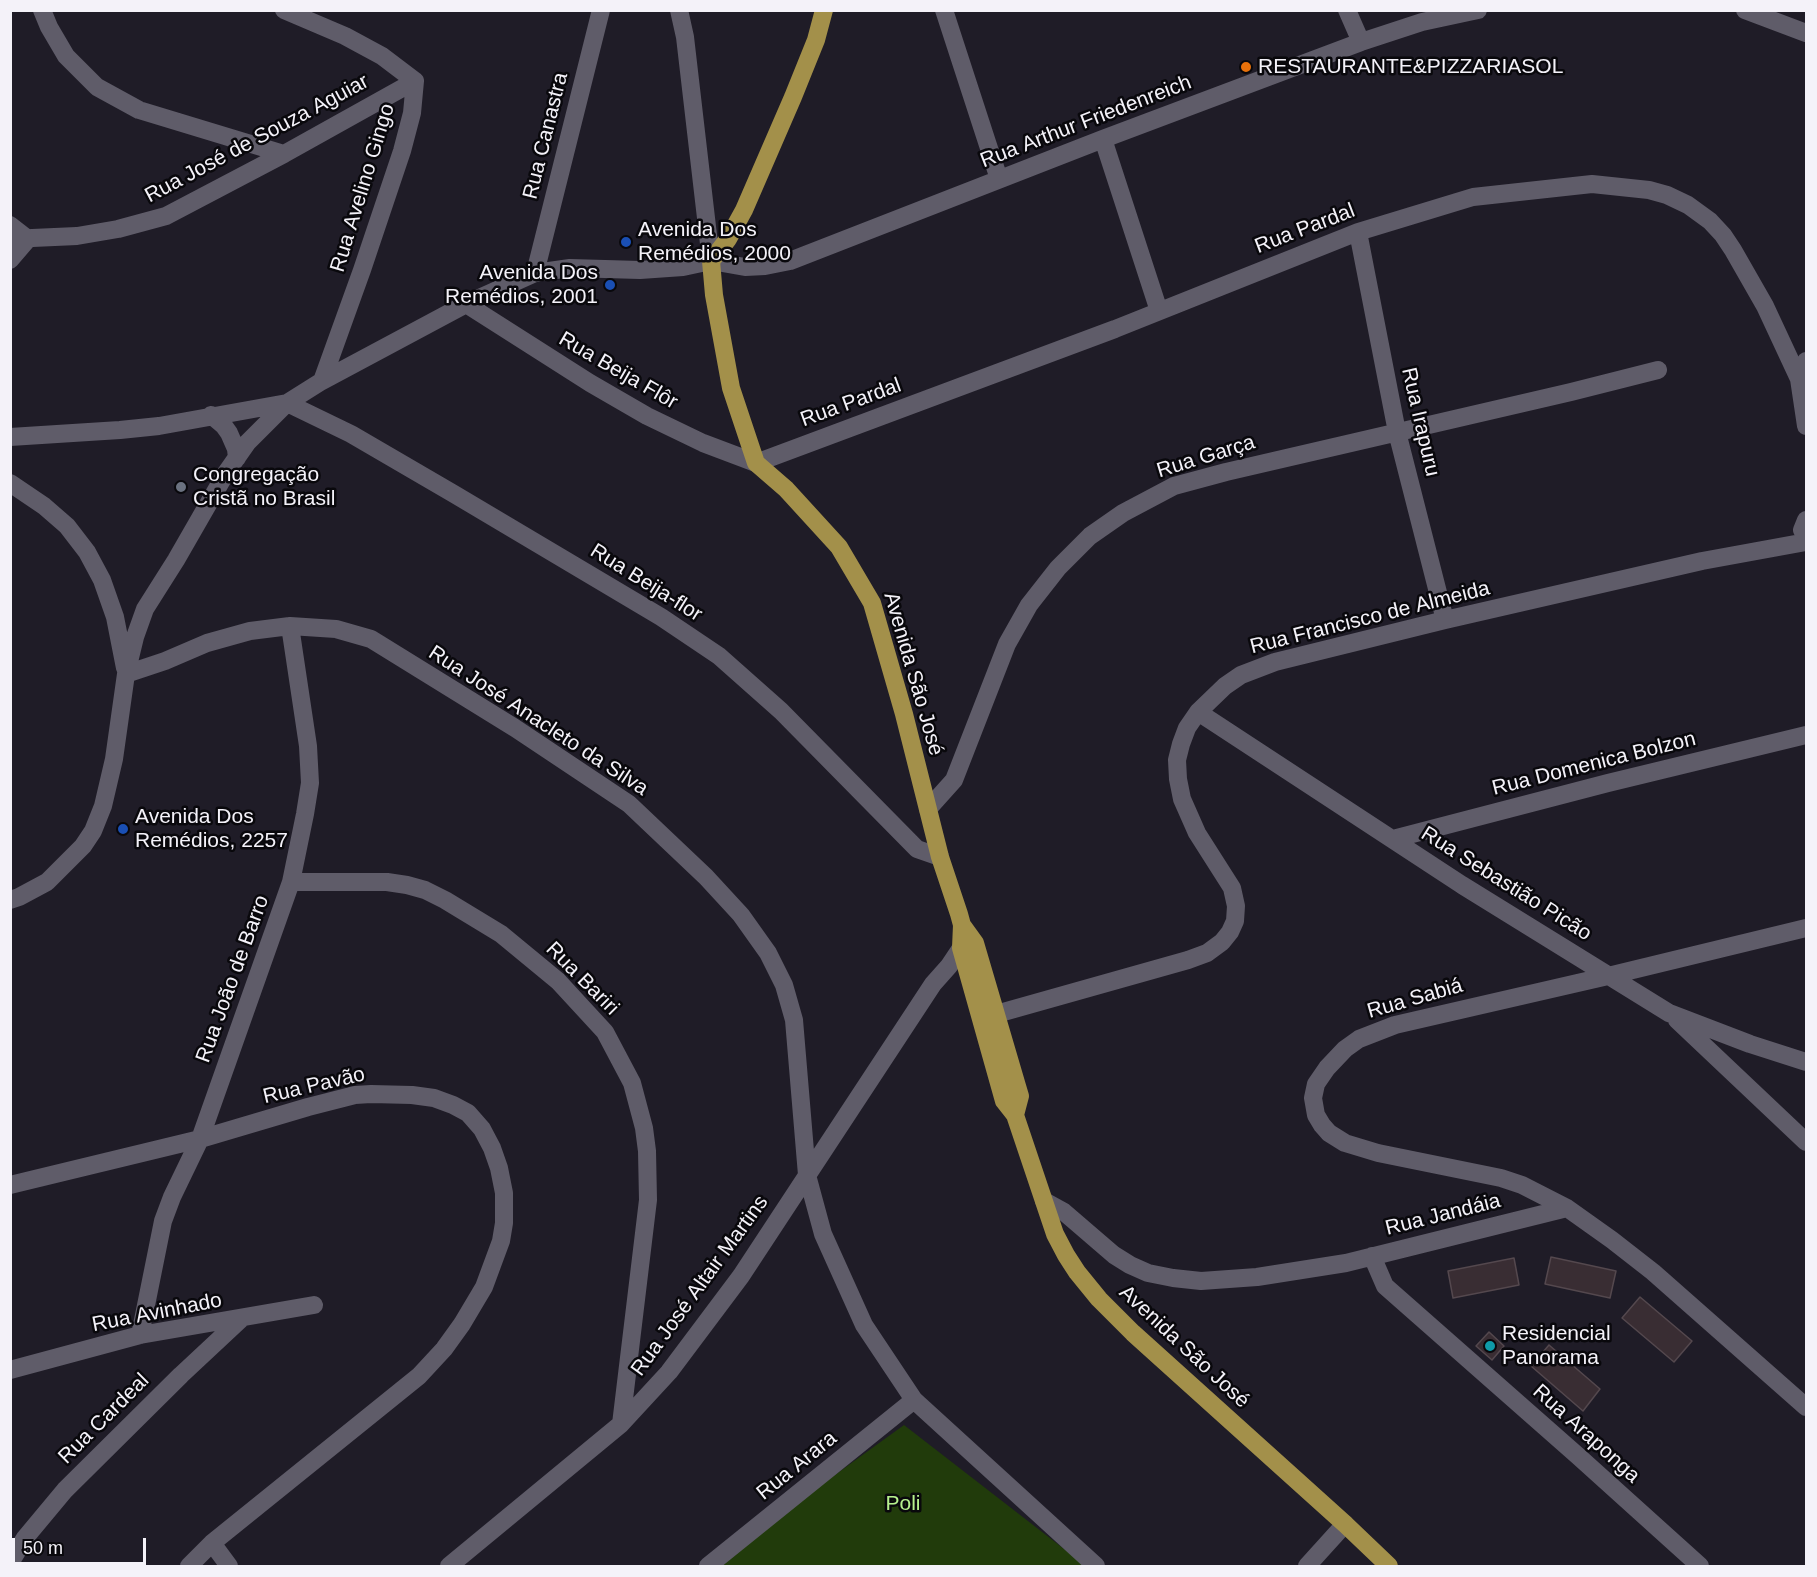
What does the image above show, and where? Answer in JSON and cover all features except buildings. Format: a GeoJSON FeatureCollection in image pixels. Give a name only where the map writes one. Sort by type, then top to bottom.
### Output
{"type":"FeatureCollection","features":[{"type":"Feature","properties":{"kind":"main road"},"geometry":{"type":"LineString","coordinates":[[756,463],[731,388],[714,295],[711,261],[728,239],[744,210],[816,40],[824,10]]}},
{"type":"Feature","properties":{"kind":"main road","name":"Avenida São José"},"geometry":{"type":"LineString","coordinates":[[756,463],[786,489],[838,547],[872,603],[904,714],[940,856],[988,1016],[1020,1096],[1015,1114],[1055,1234],[1066,1255],[1099,1299],[1170,1367],[1346,1524],[1389,1566]]}},
{"type":"Feature","properties":{"kind":"street"},"geometry":{"type":"LineString","coordinates":[[42,10],[66,56],[96,87],[139,110],[285,154]]}},
{"type":"Feature","properties":{"kind":"street","name":"Rua Avelino Gingo"},"geometry":{"type":"LineString","coordinates":[[284,10],[305,21],[345,36],[382,56],[415,81],[412,113],[402,151],[322,381]]}},
{"type":"Feature","properties":{"kind":"street","name":"Rua Canastra"},"geometry":{"type":"LineString","coordinates":[[536,273],[601,10]]}},
{"type":"Feature","properties":{"kind":"street"},"geometry":{"type":"LineString","coordinates":[[10,900],[47,882],[83,846],[93,831],[103,806],[114,759],[126,674],[145,609],[226,473],[248,443],[287,403],[322,381],[466,304],[536,273],[570,268],[640,270],[683,267],[711,261],[686,49],[679,10]]}},
{"type":"Feature","properties":{"kind":"street"},"geometry":{"type":"LineString","coordinates":[[944,10],[999,179]]}},
{"type":"Feature","properties":{"kind":"street"},"geometry":{"type":"LineString","coordinates":[[1347,10],[1361,42]]}},
{"type":"Feature","properties":{"kind":"street","name":"Rua Arthur Friedenreich"},"geometry":{"type":"LineString","coordinates":[[711,261],[745,267],[790,261],[1103,139],[1361,42],[1435,19],[1478,10]]}},
{"type":"Feature","properties":{"kind":"street"},"geometry":{"type":"LineString","coordinates":[[1745,10],[1806,33]]}},
{"type":"Feature","properties":{"kind":"street","name":"Rua José de Souza Aguiar"},"geometry":{"type":"LineString","coordinates":[[19,239],[77,236],[118,229],[166,216],[285,154],[415,81]]}},
{"type":"Feature","properties":{"kind":"street"},"geometry":{"type":"LineString","coordinates":[[1103,139],[1159,311]]}},
{"type":"Feature","properties":{"kind":"street","name":"Rua Pardal"},"geometry":{"type":"LineString","coordinates":[[756,463],[1115,329],[1358,232],[1473,197],[1592,184],[1649,190],[1667,195],[1688,205],[1710,221],[1733,250],[1765,306],[1799,379]]}},
{"type":"Feature","properties":{"kind":"street"},"geometry":{"type":"LineString","coordinates":[[10,225],[19,239],[10,261]]}},
{"type":"Feature","properties":{"kind":"street","name":"Rua Irapuru"},"geometry":{"type":"LineString","coordinates":[[1358,232],[1397,432],[1445,620]]}},
{"type":"Feature","properties":{"kind":"street","name":"Rua Beija Flôr"},"geometry":{"type":"LineString","coordinates":[[466,304],[646,416],[703,443],[756,463]]}},
{"type":"Feature","properties":{"kind":"street"},"geometry":{"type":"LineString","coordinates":[[1806,361],[1799,379],[1806,426]]}},
{"type":"Feature","properties":{"kind":"street","name":"Rua Garça"},"geometry":{"type":"LineString","coordinates":[[928,809],[954,780],[1007,644],[1029,605],[1058,568],[1090,537],[1123,513],[1174,486],[1226,472],[1658,370]]}},
{"type":"Feature","properties":{"kind":"street"},"geometry":{"type":"LineString","coordinates":[[10,437],[159,426],[287,403]]}},
{"type":"Feature","properties":{"kind":"street","name":"Rua Beija-flor"},"geometry":{"type":"LineString","coordinates":[[287,403],[351,434],[462,498],[662,617],[719,656],[781,711],[917,849],[940,856]]}},
{"type":"Feature","properties":{"kind":"street"},"geometry":{"type":"LineString","coordinates":[[211,415],[229,433],[237,458]]}},
{"type":"Feature","properties":{"kind":"street"},"geometry":{"type":"LineString","coordinates":[[10,483],[44,506],[66,526],[87,552],[102,579],[115,617],[126,674]]}},
{"type":"Feature","properties":{"kind":"street","name":"Rua Francisco de Almeida"},"geometry":{"type":"LineString","coordinates":[[988,1016],[1207,953],[1222,942],[1230,932],[1235,921],[1236,906],[1232,888],[1197,833],[1182,799],[1177,760],[1187,729],[1198,712],[1241,675],[1275,662],[1445,620],[1702,561],[1781,546],[1805,533]]}},
{"type":"Feature","properties":{"kind":"street","name":"Rua José Anacleto da Silva"},"geometry":{"type":"LineString","coordinates":[[126,674],[207,643],[250,631],[290,626],[336,629],[371,639],[515,728],[629,804],[706,877],[741,915],[768,953],[784,985],[794,1020],[807,1175],[824,1234],[864,1325],[914,1400],[1096,1566]]}},
{"type":"Feature","properties":{"kind":"street","name":"Rua João de Barro"},"geometry":{"type":"LineString","coordinates":[[140,1335],[162,1221],[201,1139],[291,882],[310,783],[308,746],[290,626]]}},
{"type":"Feature","properties":{"kind":"street","name":"Rua Sebastião Picão"},"geometry":{"type":"LineString","coordinates":[[1198,712],[1462,885],[1669,1013],[1750,1044],[1806,1062]]}},
{"type":"Feature","properties":{"kind":"street","name":"Rua Domenica Bolzon"},"geometry":{"type":"LineString","coordinates":[[1393,839],[1608,783],[1806,735]]}},
{"type":"Feature","properties":{"kind":"street","name":"Rua Bariri"},"geometry":{"type":"LineString","coordinates":[[291,882],[387,882],[425,890],[446,900],[501,934],[558,981],[605,1032],[632,1083],[644,1128],[647,1150],[648,1200],[621,1424]]}},
{"type":"Feature","properties":{"kind":"street","name":"Rua Sabiá"},"geometry":{"type":"LineString","coordinates":[[1567,1208],[1522,1185],[1501,1178],[1378,1153],[1345,1143],[1329,1133],[1322,1125],[1314,1107],[1314,1090],[1327,1068],[1344,1049],[1359,1039],[1395,1025],[1806,928]]}},
{"type":"Feature","properties":{"kind":"street","name":"Rua José Altair Martins"},"geometry":{"type":"LineString","coordinates":[[448,1566],[621,1424],[669,1372],[741,1276],[933,984],[968,945]]}},
{"type":"Feature","properties":{"kind":"street"},"geometry":{"type":"LineString","coordinates":[[933,984],[975,971]]}},
{"type":"Feature","properties":{"kind":"street"},"geometry":{"type":"LineString","coordinates":[[1669,1013],[1806,1142]]}},
{"type":"Feature","properties":{"kind":"street"},"geometry":{"type":"LineString","coordinates":[[1731,1071],[1750,1044]]}},
{"type":"Feature","properties":{"kind":"street","name":"Rua Pavão"},"geometry":{"type":"LineString","coordinates":[[10,1185],[201,1139],[355,1095],[412,1095],[434,1098],[453,1105],[468,1113],[482,1129],[492,1148],[504,1193],[504,1223],[501,1241],[484,1287],[444,1349],[419,1376],[212,1543],[189,1566]]}},
{"type":"Feature","properties":{"kind":"street","name":"Rua Jandáia"},"geometry":{"type":"LineString","coordinates":[[1044,1201],[1064,1212],[1114,1255],[1130,1265],[1148,1273],[1201,1281],[1257,1277],[1346,1263],[1567,1208]]}},
{"type":"Feature","properties":{"kind":"street"},"geometry":{"type":"LineString","coordinates":[[1567,1208],[1653,1272],[1806,1407]]}},
{"type":"Feature","properties":{"kind":"street","name":"Rua Araponga"},"geometry":{"type":"LineString","coordinates":[[1372,1256],[1385,1286],[1700,1566]]}},
{"type":"Feature","properties":{"kind":"street","name":"Rua Avinhado"},"geometry":{"type":"LineString","coordinates":[[10,1370],[140,1335],[314,1305]]}},
{"type":"Feature","properties":{"kind":"street","name":"Rua Cardeal"},"geometry":{"type":"LineString","coordinates":[[10,1563],[25,1538],[64,1490],[241,1318]]}},
{"type":"Feature","properties":{"kind":"street","name":"Rua Arara"},"geometry":{"type":"LineString","coordinates":[[708,1566],[914,1400]]}},
{"type":"Feature","properties":{"kind":"street"},"geometry":{"type":"LineString","coordinates":[[1307,1566],[1346,1524]]}},
{"type":"Feature","properties":{"kind":"street"},"geometry":{"type":"LineString","coordinates":[[212,1543],[229,1566]]}},
{"type":"Feature","properties":{"kind":"green space","name":"Poli"},"geometry":{"type":"Polygon","coordinates":[[[904,1425],[1086,1566],[709,1566],[904,1425]]]}},
{"type":"Feature","properties":{"kind":"place","name":"RESTAURANTE&PIZZARIASOL"},"geometry":{"type":"Point","coordinates":[1246,67]}},
{"type":"Feature","properties":{"kind":"place","name":"Avenida Dos Remédios, 2000"},"geometry":{"type":"Point","coordinates":[626,242]}},
{"type":"Feature","properties":{"kind":"place","name":"Avenida Dos Remédios, 2001"},"geometry":{"type":"Point","coordinates":[610,285]}},
{"type":"Feature","properties":{"kind":"place","name":"Congregação Cristã no Brasil"},"geometry":{"type":"Point","coordinates":[181,487]}},
{"type":"Feature","properties":{"kind":"place","name":"Avenida Dos Remédios, 2257"},"geometry":{"type":"Point","coordinates":[123,829]}},
{"type":"Feature","properties":{"kind":"place","name":"Residencial Panorama"},"geometry":{"type":"Point","coordinates":[1490,1346]}}]}
